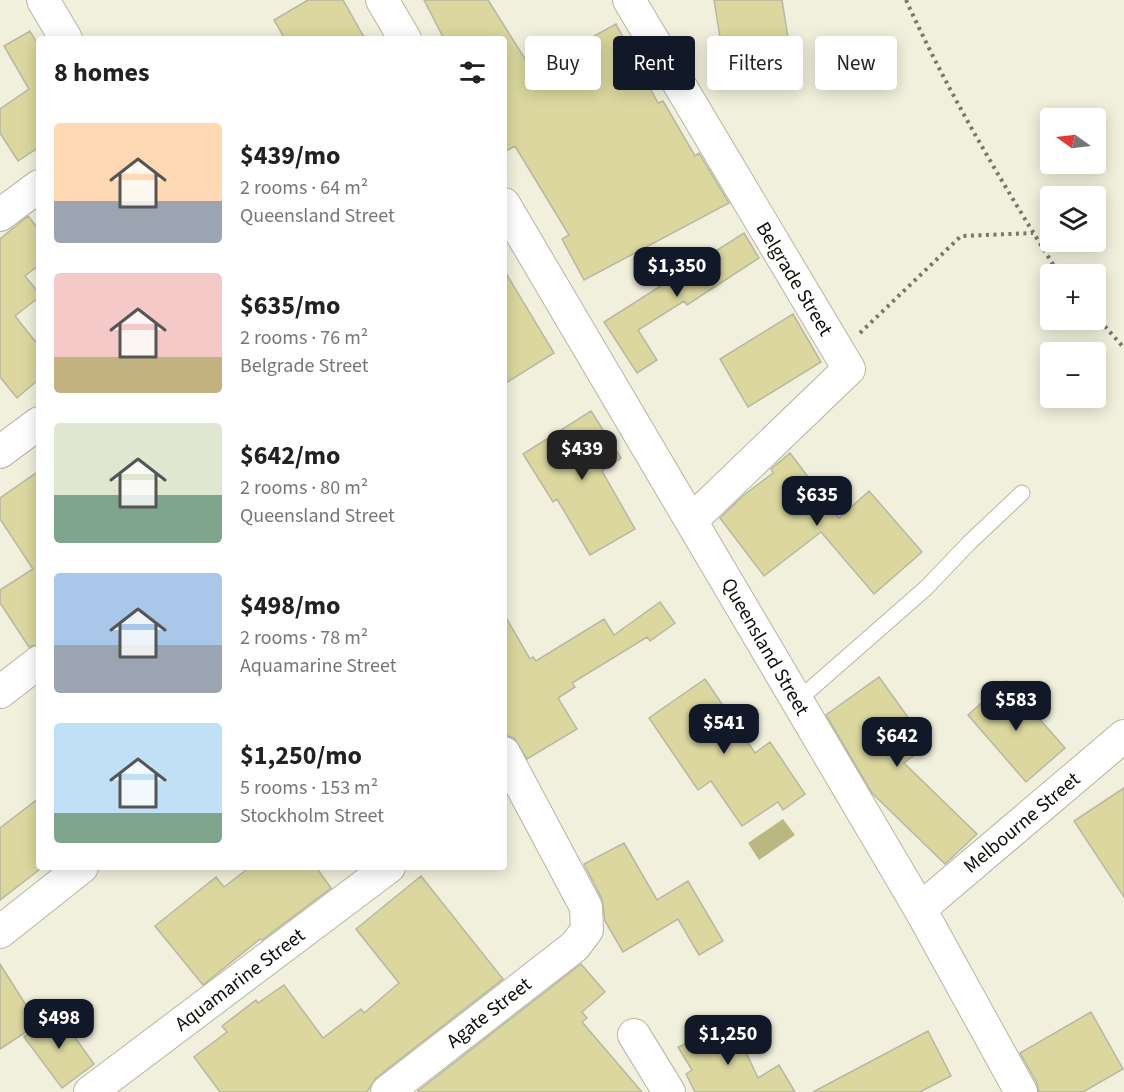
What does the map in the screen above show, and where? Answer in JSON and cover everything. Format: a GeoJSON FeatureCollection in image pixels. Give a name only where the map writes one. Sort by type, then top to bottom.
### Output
{"type":"FeatureCollection","features":[{"type":"Feature","properties":{"kind":"street"},"geometry":{"type":"LineString","coordinates":[[43,0],[64,36]]}},
{"type":"Feature","properties":{"kind":"street"},"geometry":{"type":"LineString","coordinates":[[382,0],[403,36]]}},
{"type":"Feature","properties":{"kind":"street","name":"Belgrade Street"},"geometry":{"type":"LineString","coordinates":[[629,0],[849,369],[692,520]]}},
{"type":"Feature","properties":{"kind":"street"},"geometry":{"type":"LineString","coordinates":[[0,215],[36,188]]}},
{"type":"Feature","properties":{"kind":"street","name":"Queensland Street"},"geometry":{"type":"LineString","coordinates":[[507,209],[920,909],[1021,1092]]}},
{"type":"Feature","properties":{"kind":"street"},"geometry":{"type":"LineString","coordinates":[[0,452],[36,425]]}},
{"type":"Feature","properties":{"kind":"street"},"geometry":{"type":"LineString","coordinates":[[0,692],[36,664]]}},
{"type":"Feature","properties":{"kind":"street","name":"Melbourne Street"},"geometry":{"type":"LineString","coordinates":[[920,909],[1124,736]]}},
{"type":"Feature","properties":{"kind":"street","name":"Agate Street"},"geometry":{"type":"LineString","coordinates":[[387,1092],[575,946],[587,930],[586,907],[508,768]]}},
{"type":"Feature","properties":{"kind":"street"},"geometry":{"type":"LineString","coordinates":[[0,932],[78,870]]}},
{"type":"Feature","properties":{"kind":"street","name":"Aquamarine Street"},"geometry":{"type":"LineString","coordinates":[[90,1092],[385,870]]}},
{"type":"Feature","properties":{"kind":"street"},"geometry":{"type":"LineString","coordinates":[[633,1035],[669,1092]]}},
{"type":"Feature","properties":{"kind":"lane"},"geometry":{"type":"LineString","coordinates":[[797,701],[926,588],[1022,493]]}},
{"type":"Feature","properties":{"kind":"path"},"geometry":{"type":"LineString","coordinates":[[906,0],[980,144],[1053,264]]}},
{"type":"Feature","properties":{"kind":"path"},"geometry":{"type":"LineString","coordinates":[[838,353],[961,236],[1033,233]]}},
{"type":"Feature","properties":{"kind":"path"},"geometry":{"type":"LineString","coordinates":[[1106,328],[1124,348]]}},
{"type":"Feature","properties":{"kind":"shaded area"},"geometry":{"type":"Polygon","coordinates":[[[783,819],[795,835],[759,860],[748,843],[783,819]]]}},
{"type":"Feature","properties":{"kind":"building"},"geometry":{"type":"Polygon","coordinates":[[[308,0],[343,0],[363,36],[283,36],[274,20],[308,0]]]}},
{"type":"Feature","properties":{"kind":"building"},"geometry":{"type":"Polygon","coordinates":[[[424,0],[488,0],[525,59],[525,90],[601,90],[601,36],[594,36],[616,24],[622,36],[613,36],[613,90],[651,90],[658,103],[663,101],[695,156],[699,153],[729,203],[584,280],[562,239],[569,235],[515,146],[507,150],[507,36],[442,36],[424,0]]]}},
{"type":"Feature","properties":{"kind":"building"},"geometry":{"type":"Polygon","coordinates":[[[714,0],[782,0],[788,36],[720,36],[714,0]]]}},
{"type":"Feature","properties":{"kind":"building"},"geometry":{"type":"Polygon","coordinates":[[[30,31],[36,42],[36,149],[18,161],[0,133],[0,109],[29,89],[4,46],[30,31]]]}},
{"type":"Feature","properties":{"kind":"building"},"geometry":{"type":"Polygon","coordinates":[[[28,216],[36,226],[36,267],[25,276],[36,289],[36,299],[15,316],[36,342],[36,382],[17,398],[0,377],[0,239],[28,216]]]}},
{"type":"Feature","properties":{"kind":"building"},"geometry":{"type":"Polygon","coordinates":[[[744,233],[759,258],[687,305],[684,301],[638,330],[657,360],[637,373],[604,322],[744,233]]]}},
{"type":"Feature","properties":{"kind":"building"},"geometry":{"type":"Polygon","coordinates":[[[507,275],[554,353],[507,382],[507,275]]]}},
{"type":"Feature","properties":{"kind":"building"},"geometry":{"type":"Polygon","coordinates":[[[793,314],[821,362],[748,407],[720,359],[793,314]]]}},
{"type":"Feature","properties":{"kind":"building"},"geometry":{"type":"Polygon","coordinates":[[[591,411],[621,458],[602,471],[635,529],[590,555],[557,499],[553,502],[523,454],[591,411]]]}},
{"type":"Feature","properties":{"kind":"building"},"geometry":{"type":"Polygon","coordinates":[[[790,453],[839,518],[869,491],[922,552],[874,594],[821,532],[764,576],[720,518],[744,495],[773,473],[771,469],[790,453]]]}},
{"type":"Feature","properties":{"kind":"building"},"geometry":{"type":"Polygon","coordinates":[[[36,473],[36,645],[29,647],[0,603],[0,590],[33,569],[0,519],[0,498],[36,473]]]}},
{"type":"Feature","properties":{"kind":"building"},"geometry":{"type":"Polygon","coordinates":[[[660,602],[675,623],[650,641],[647,637],[572,683],[575,687],[558,698],[577,729],[527,759],[514,738],[507,736],[507,619],[530,659],[533,657],[536,661],[604,619],[614,635],[660,602]]]}},
{"type":"Feature","properties":{"kind":"building"},"geometry":{"type":"Polygon","coordinates":[[[879,677],[928,745],[904,763],[977,834],[945,864],[872,793],[826,715],[879,677]]]}},
{"type":"Feature","properties":{"kind":"building"},"geometry":{"type":"Polygon","coordinates":[[[705,679],[755,753],[770,742],[805,794],[783,810],[778,802],[742,826],[711,781],[698,790],[649,718],[705,679]]]}},
{"type":"Feature","properties":{"kind":"building"},"geometry":{"type":"Polygon","coordinates":[[[1006,681],[1065,748],[1026,782],[968,715],[1006,681]]]}},
{"type":"Feature","properties":{"kind":"building"},"geometry":{"type":"Polygon","coordinates":[[[1124,788],[1124,897],[1074,821],[1124,788]]]}},
{"type":"Feature","properties":{"kind":"building"},"geometry":{"type":"Polygon","coordinates":[[[36,800],[36,870],[39,870],[0,900],[0,828],[36,800]]]}},
{"type":"Feature","properties":{"kind":"building"},"geometry":{"type":"Polygon","coordinates":[[[624,843],[657,900],[688,881],[723,941],[699,955],[678,919],[623,952],[605,921],[602,899],[584,864],[624,843]]]}},
{"type":"Feature","properties":{"kind":"building"},"geometry":{"type":"Polygon","coordinates":[[[246,870],[318,870],[331,888],[262,940],[260,939],[203,985],[155,926],[216,877],[224,887],[246,870]]]}},
{"type":"Feature","properties":{"kind":"building"},"geometry":{"type":"Polygon","coordinates":[[[421,876],[503,979],[376,1078],[367,1092],[220,1092],[194,1057],[227,1032],[222,1026],[256,1000],[258,1003],[284,985],[323,1038],[361,1009],[364,1013],[399,983],[356,929],[421,876]]]}},
{"type":"Feature","properties":{"kind":"building"},"geometry":{"type":"Polygon","coordinates":[[[0,964],[38,1024],[0,1049],[0,964]]]}},
{"type":"Feature","properties":{"kind":"building"},"geometry":{"type":"Polygon","coordinates":[[[581,964],[605,992],[582,1012],[587,1018],[582,1022],[642,1092],[418,1091],[581,964]]]}},
{"type":"Feature","properties":{"kind":"building"},"geometry":{"type":"Polygon","coordinates":[[[57,1012],[94,1064],[62,1088],[24,1037],[57,1012]]]}},
{"type":"Feature","properties":{"kind":"building"},"geometry":{"type":"Polygon","coordinates":[[[1091,1012],[1123,1069],[1083,1092],[1039,1092],[1037,1083],[1020,1053],[1091,1012]]]}},
{"type":"Feature","properties":{"kind":"building"},"geometry":{"type":"Polygon","coordinates":[[[732,1022],[758,1078],[779,1065],[795,1092],[695,1092],[686,1074],[692,1070],[678,1047],[732,1022]]]}},
{"type":"Feature","properties":{"kind":"building"},"geometry":{"type":"Polygon","coordinates":[[[928,1031],[951,1076],[920,1092],[813,1092],[928,1031]]]}}]}
